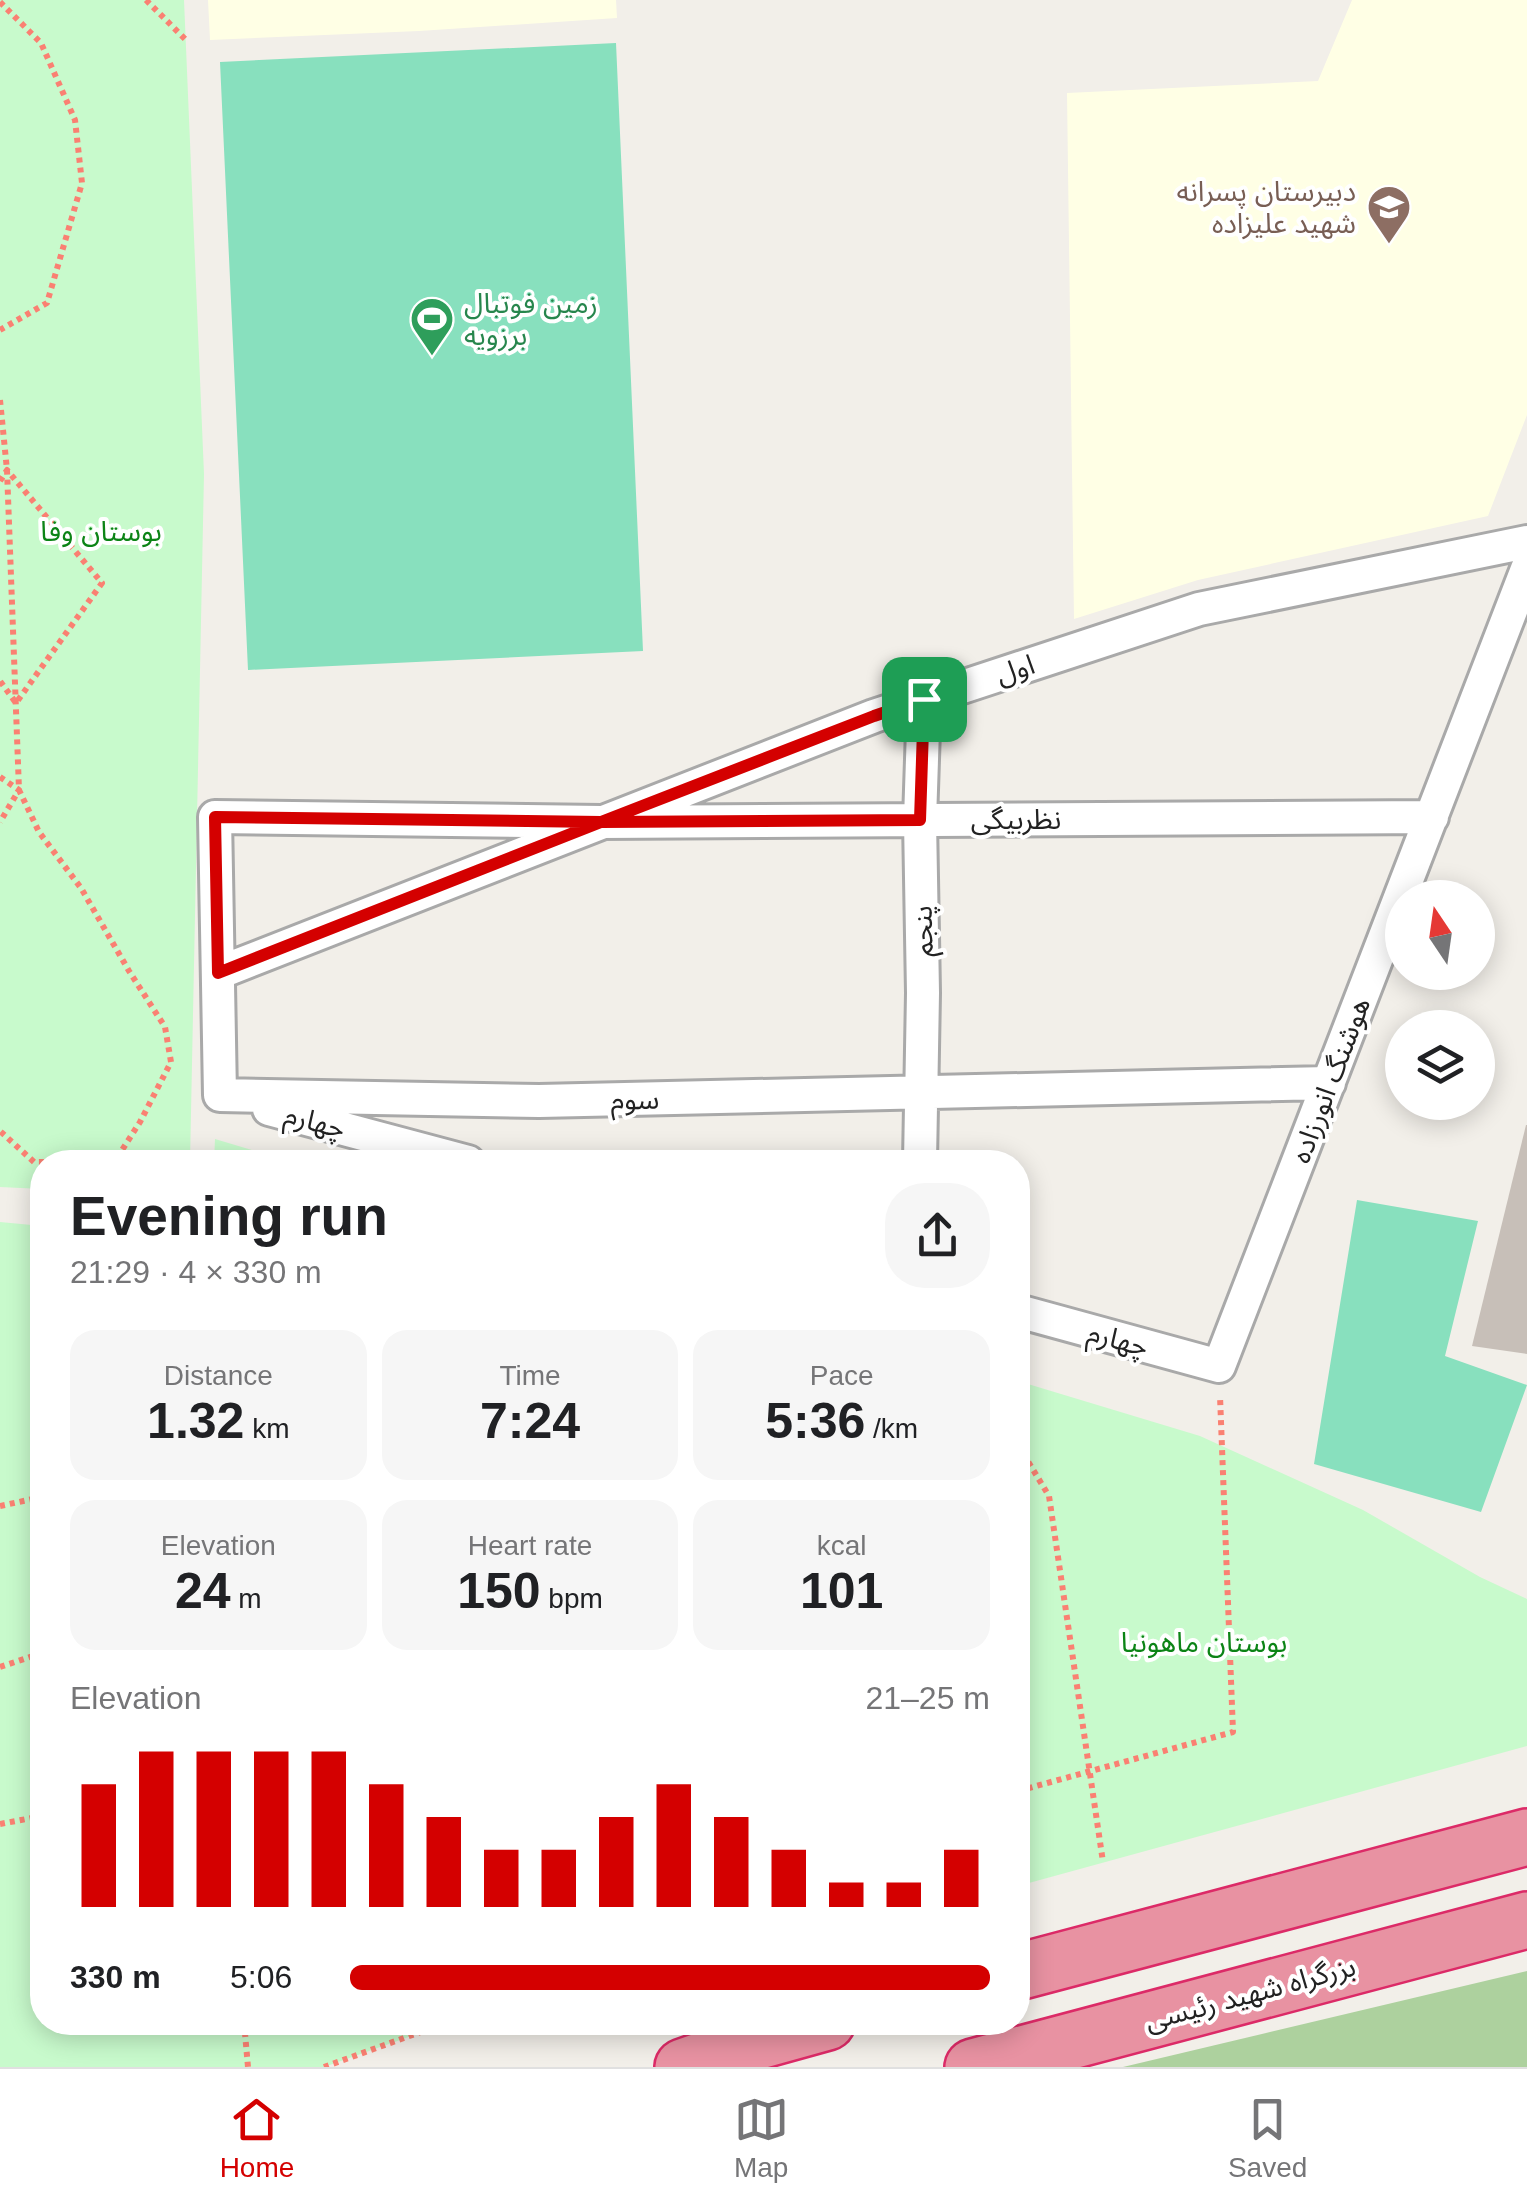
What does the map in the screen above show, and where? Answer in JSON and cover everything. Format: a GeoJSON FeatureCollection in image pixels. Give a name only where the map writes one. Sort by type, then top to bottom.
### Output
{"type":"FeatureCollection","features":[{"type":"Feature","properties":{"kind":"highway"},"geometry":{"type":"LineString","coordinates":[[1030,1969],[1527,1837]]}},
{"type":"Feature","properties":{"kind":"highway","name":"بزرگراه شهید رئیسی"},"geometry":{"type":"LineString","coordinates":[[973,2067],[1527,1920]]}},
{"type":"Feature","properties":{"kind":"highway"},"geometry":{"type":"LineString","coordinates":[[683,2067],[780,2035]]}},
{"type":"Feature","properties":{"kind":"street","name":"اول"},"geometry":{"type":"LineString","coordinates":[[218,973],[215,817],[601,822],[874,716],[1199,610],[1527,542]]}},
{"type":"Feature","properties":{"kind":"street","name":"هوشنگ انورزاده"},"geometry":{"type":"LineString","coordinates":[[1219,1366],[1527,570]]}},
{"type":"Feature","properties":{"kind":"street","name":"پنجم"},"geometry":{"type":"LineString","coordinates":[[920,1150],[920,820],[924,699]]}},
{"type":"Feature","properties":{"kind":"street","name":"نظربیگی"},"geometry":{"type":"LineString","coordinates":[[601,822],[1432,817]]}},
{"type":"Feature","properties":{"kind":"street"},"geometry":{"type":"LineString","coordinates":[[220,1095],[218,973],[601,822]]}},
{"type":"Feature","properties":{"kind":"street","name":"سوم"},"geometry":{"type":"LineString","coordinates":[[220,1095],[539,1101],[1329,1083]]}},
{"type":"Feature","properties":{"kind":"street","name":"چهارم"},"geometry":{"type":"LineString","coordinates":[[220,1095],[424,1150]]}},
{"type":"Feature","properties":{"kind":"street","name":"چهارم"},"geometry":{"type":"LineString","coordinates":[[1030,1315],[1219,1366]]}},
{"type":"Feature","properties":{"kind":"path"},"geometry":{"type":"LineString","coordinates":[[146,0],[186,39]]}},
{"type":"Feature","properties":{"kind":"path"},"geometry":{"type":"LineString","coordinates":[[0,2],[40,42],[48,58],[75,120],[82,184],[47,303],[0,330]]}},
{"type":"Feature","properties":{"kind":"path"},"geometry":{"type":"LineString","coordinates":[[0,400],[7,470],[19,790],[39,832],[81,888],[166,1027],[171,1062],[123,1150]]}},
{"type":"Feature","properties":{"kind":"path"},"geometry":{"type":"LineString","coordinates":[[0,480],[7,470]]}},
{"type":"Feature","properties":{"kind":"path"},"geometry":{"type":"LineString","coordinates":[[7,470],[102,582],[16,703]]}},
{"type":"Feature","properties":{"kind":"path"},"geometry":{"type":"LineString","coordinates":[[0,681],[16,703]]}},
{"type":"Feature","properties":{"kind":"path"},"geometry":{"type":"LineString","coordinates":[[0,776],[19,790]]}},
{"type":"Feature","properties":{"kind":"path"},"geometry":{"type":"LineString","coordinates":[[0,822],[19,790]]}},
{"type":"Feature","properties":{"kind":"path"},"geometry":{"type":"LineString","coordinates":[[0,1131],[30,1158]]}},
{"type":"Feature","properties":{"kind":"path"},"geometry":{"type":"LineString","coordinates":[[1030,1788],[1232,1732],[1219,1366]]}},
{"type":"Feature","properties":{"kind":"path"},"geometry":{"type":"LineString","coordinates":[[1030,1465],[1049,1496],[1103,1862]]}},
{"type":"Feature","properties":{"kind":"path"},"geometry":{"type":"LineString","coordinates":[[0,1506],[30,1500]]}},
{"type":"Feature","properties":{"kind":"path"},"geometry":{"type":"LineString","coordinates":[[0,1667],[30,1656]]}},
{"type":"Feature","properties":{"kind":"path"},"geometry":{"type":"LineString","coordinates":[[0,1824],[30,1818]]}},
{"type":"Feature","properties":{"kind":"path"},"geometry":{"type":"LineString","coordinates":[[245,2035],[248,2067]]}},
{"type":"Feature","properties":{"kind":"path"},"geometry":{"type":"LineString","coordinates":[[324,2067],[412,2035]]}},
{"type":"Feature","properties":{"kind":"shaded area"},"geometry":{"type":"Polygon","coordinates":[[[208,0],[616,0],[617,18],[210,40],[208,0]]]}},
{"type":"Feature","properties":{"kind":"shaded area"},"geometry":{"type":"Polygon","coordinates":[[[1352,0],[1527,0],[1527,415],[1488,516],[1198,580],[1074,619],[1067,93],[1318,81],[1352,0]]]}},
{"type":"Feature","properties":{"kind":"green space","name":"بوستان وفا"},"geometry":{"type":"Polygon","coordinates":[[[0,0],[184,0],[204,474],[190,1150],[30,1150],[30,1188],[0,1187],[0,0]]]}},
{"type":"Feature","properties":{"kind":"green space","name":"زمین فوتبال برزویه"},"geometry":{"type":"Polygon","coordinates":[[[616,43],[643,651],[248,670],[220,62],[616,43]]]}},
{"type":"Feature","properties":{"kind":"green space"},"geometry":{"type":"Polygon","coordinates":[[[215,1139],[252,1150],[215,1150],[215,1139]]]}},
{"type":"Feature","properties":{"kind":"green space"},"geometry":{"type":"Polygon","coordinates":[[[1357,1200],[1478,1221],[1445,1356],[1527,1385],[1481,1512],[1314,1464],[1357,1200]]]}},
{"type":"Feature","properties":{"kind":"green space"},"geometry":{"type":"Polygon","coordinates":[[[0,1222],[30,1225],[30,2035],[414,2035],[324,2067],[0,2067],[0,1222]]]}},
{"type":"Feature","properties":{"kind":"green space","name":"بوستان ماهونیا"},"geometry":{"type":"Polygon","coordinates":[[[1030,1385],[1200,1436],[1363,1510],[1480,1577],[1527,1599],[1527,1746],[1030,1883],[1030,1385]]]}},
{"type":"Feature","properties":{"kind":"green space"},"geometry":{"type":"Polygon","coordinates":[[[1527,1971],[1527,2067],[1123,2067],[1527,1971]]]}},
{"type":"Feature","properties":{"kind":"building"},"geometry":{"type":"Polygon","coordinates":[[[1527,1125],[1527,1354],[1472,1346],[1527,1125]]]}},
{"type":"Feature","properties":{"kind":"place","name":"دبیرستان پسرانه شهید علیزاده"},"geometry":{"type":"Point","coordinates":[1389,245]}},
{"type":"Feature","properties":{"kind":"place","name":"زمین فوتبال برزویه"},"geometry":{"type":"Point","coordinates":[432,357]}},
{"type":"Feature","properties":{"kind":"route"},"geometry":{"type":"LineString","coordinates":[[924,699],[601,822],[215,817],[218,973],[601,822],[920,820],[924,699]]}}]}
